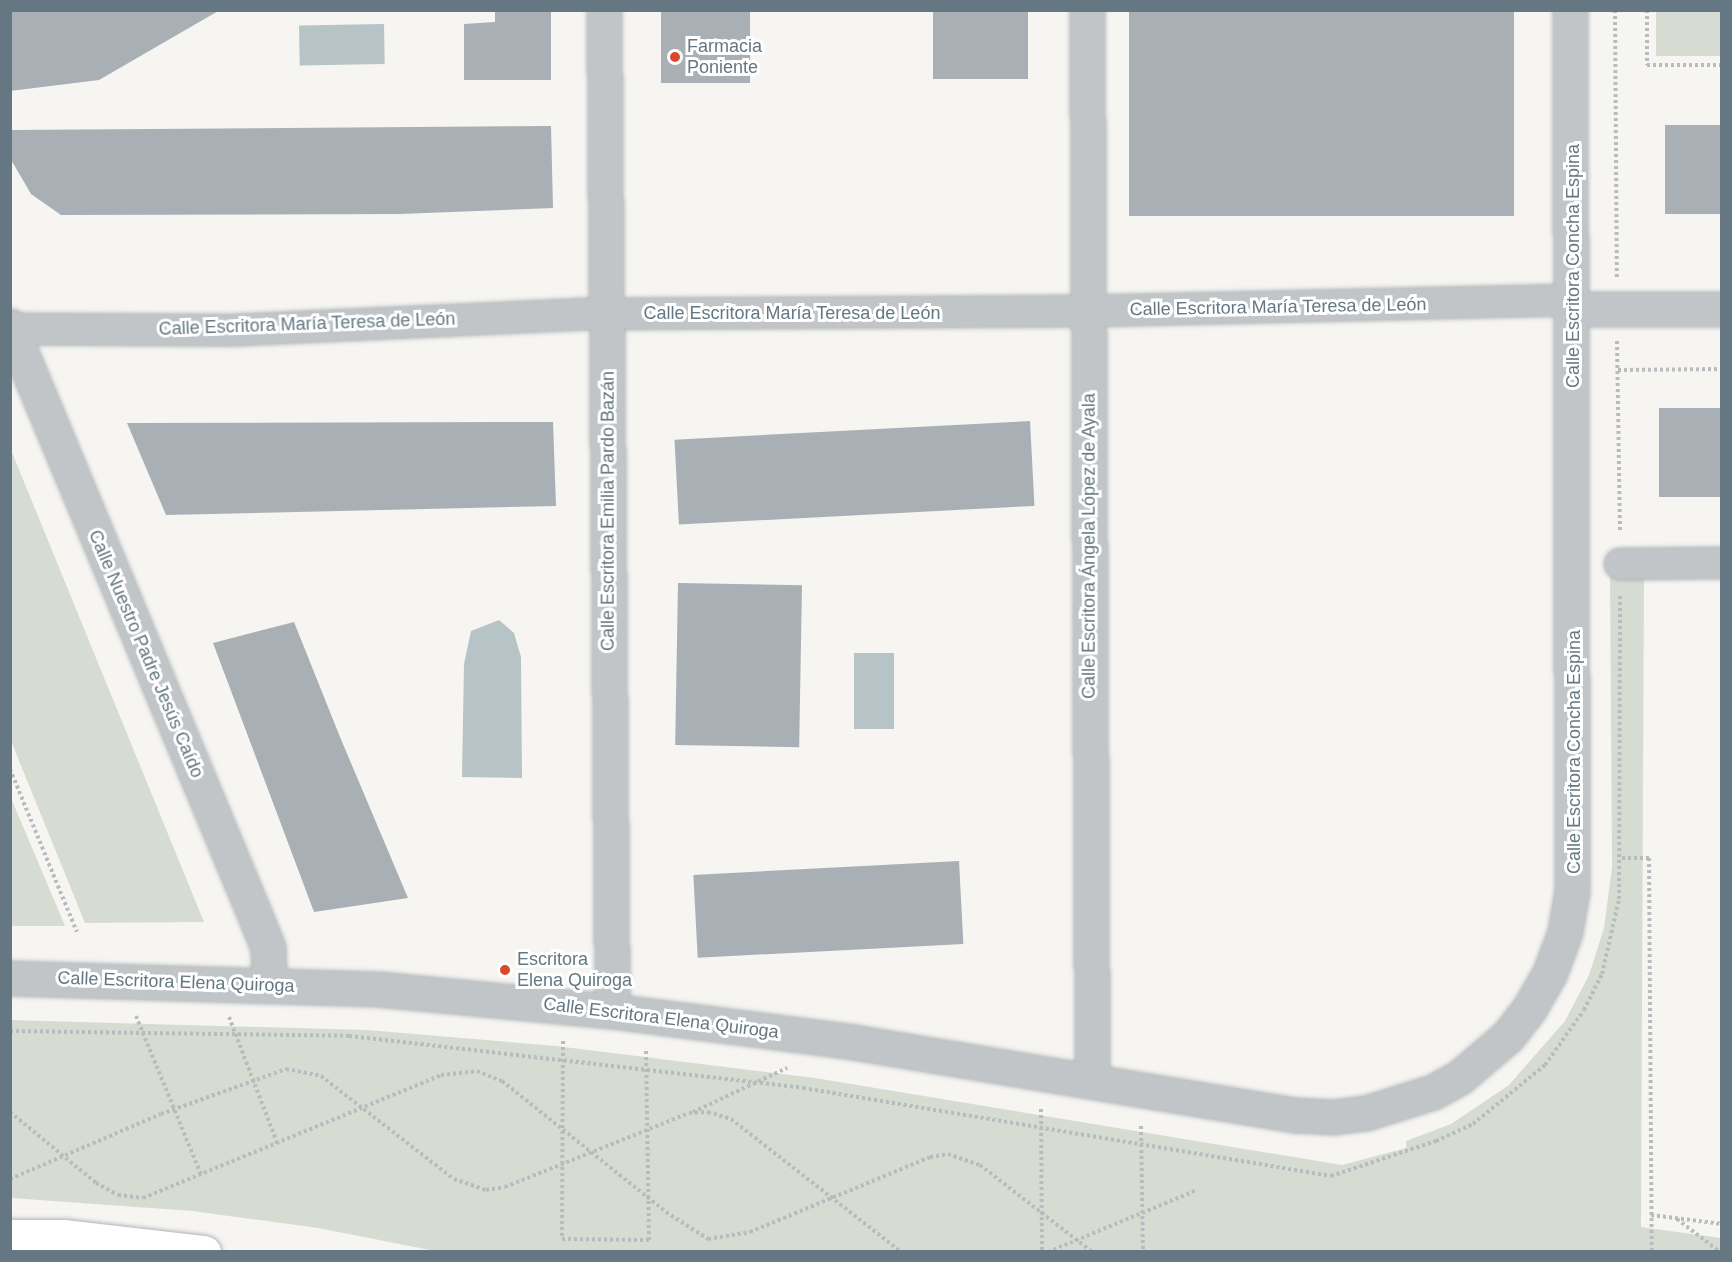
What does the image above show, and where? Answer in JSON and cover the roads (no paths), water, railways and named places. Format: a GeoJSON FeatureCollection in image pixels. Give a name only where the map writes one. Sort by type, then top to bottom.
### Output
{"type":"FeatureCollection","features":[{"type":"Feature","properties":{"kind":"highway"},"geometry":{"type":"LineString","coordinates":[[10,1236],[63,1236],[204,1251]]}},
{"type":"Feature","properties":{"kind":"street","name":"Calle Escritora Emilia Pardo Bazán"},"geometry":{"type":"LineString","coordinates":[[604,10],[612,1011]]}},
{"type":"Feature","properties":{"kind":"street","name":"Calle Escritora Ángela López de Ayala"},"geometry":{"type":"LineString","coordinates":[[1087,10],[1092,1081]]}},
{"type":"Feature","properties":{"kind":"street","name":"Calle Escritora Concha Espina"},"geometry":{"type":"LineString","coordinates":[[1092,1081],[1296,1115],[1333,1117],[1366,1113],[1433,1092],[1460,1077],[1508,1036],[1529,1009],[1549,975],[1566,932],[1572,891],[1573,304],[1570,10]]}},
{"type":"Feature","properties":{"kind":"street","name":"Calle Escritora María Teresa de León"},"geometry":{"type":"LineString","coordinates":[[11,327],[236,330],[607,314],[1088,311],[1573,304]]}},
{"type":"Feature","properties":{"kind":"street"},"geometry":{"type":"LineString","coordinates":[[1573,304],[1722,309]]}},
{"type":"Feature","properties":{"kind":"street","name":"Calle Nuestro Padre Jesús Caído"},"geometry":{"type":"LineString","coordinates":[[11,327],[268,948],[269,984]]}},
{"type":"Feature","properties":{"kind":"street"},"geometry":{"type":"LineString","coordinates":[[1620,564],[1722,563]]}},
{"type":"Feature","properties":{"kind":"street","name":"Calle Escritora Elena Quiroga"},"geometry":{"type":"LineString","coordinates":[[10,978],[378,988],[612,1011],[853,1042],[1092,1081]]}},
{"type":"Feature","properties":{"kind":"place","name":"Farmacia Poniente"},"geometry":{"type":"Point","coordinates":[675,57]}},
{"type":"Feature","properties":{"kind":"place","name":"Escritora Elena Quiroga"},"geometry":{"type":"Point","coordinates":[505,970]}}]}
